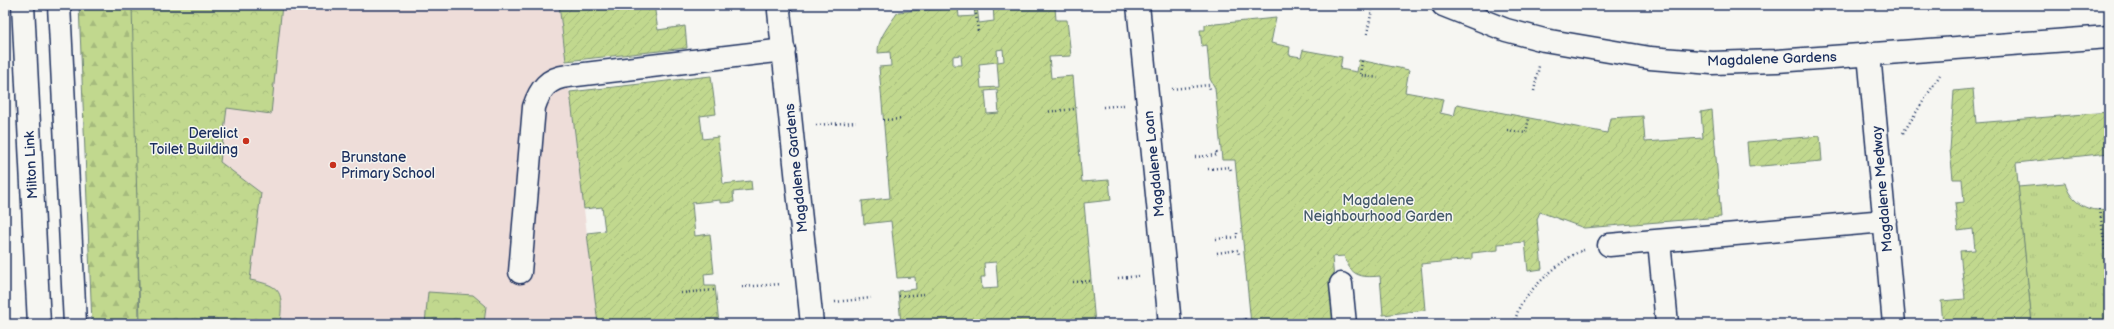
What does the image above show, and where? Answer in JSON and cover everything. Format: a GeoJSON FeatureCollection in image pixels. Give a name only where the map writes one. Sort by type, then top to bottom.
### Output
{"type":"FeatureCollection","features":[{"type":"Feature","properties":{"kind":"street","name":"Milton Link"},"geometry":{"type":"LineString","coordinates":[[23,5],[39,324]]}},
{"type":"Feature","properties":{"kind":"street"},"geometry":{"type":"LineString","coordinates":[[59,5],[75,324]]}},
{"type":"Feature","properties":{"kind":"street","name":"Magdalene Loan"},"geometry":{"type":"LineString","coordinates":[[1138,5],[1170,324]]}},
{"type":"Feature","properties":{"kind":"street","name":"Magdalene Gardens"},"geometry":{"type":"LineString","coordinates":[[1443,5],[1524,35],[1650,58],[1712,63],[1754,62],[2109,37]]}},
{"type":"Feature","properties":{"kind":"street","name":"Magdalene Gardens"},"geometry":{"type":"LineString","coordinates":[[778,7],[784,50],[811,314]]}},
{"type":"Feature","properties":{"kind":"street"},"geometry":{"type":"LineString","coordinates":[[520,272],[534,107],[539,92],[549,82],[559,77],[784,50]]}},
{"type":"Feature","properties":{"kind":"street","name":"Magdalene Medway"},"geometry":{"type":"LineString","coordinates":[[1870,54],[1894,324]]}},
{"type":"Feature","properties":{"kind":"street"},"geometry":{"type":"LineString","coordinates":[[1609,245],[1885,221]]}},
{"type":"Feature","properties":{"kind":"street"},"geometry":{"type":"LineString","coordinates":[[1659,241],[1667,324]]}},
{"type":"Feature","properties":{"kind":"street"},"geometry":{"type":"LineString","coordinates":[[1341,284],[1345,324]]}},
{"type":"Feature","properties":{"kind":"path"},"geometry":{"type":"LineString","coordinates":[[1367,34],[1372,5]]}},
{"type":"Feature","properties":{"kind":"path"},"geometry":{"type":"LineString","coordinates":[[975,6],[978,32]]}},
{"type":"Feature","properties":{"kind":"path"},"geometry":{"type":"LineString","coordinates":[[1902,134],[1958,48]]}},
{"type":"Feature","properties":{"kind":"path"},"geometry":{"type":"LineString","coordinates":[[1362,61],[1360,75],[1378,78]]}},
{"type":"Feature","properties":{"kind":"path"},"geometry":{"type":"LineString","coordinates":[[1188,87],[1209,85],[1210,89]]}},
{"type":"Feature","properties":{"kind":"path"},"geometry":{"type":"LineString","coordinates":[[1045,112],[1075,109]]}},
{"type":"Feature","properties":{"kind":"path"},"geometry":{"type":"LineString","coordinates":[[1507,130],[1526,133],[1529,118]]}},
{"type":"Feature","properties":{"kind":"path"},"geometry":{"type":"LineString","coordinates":[[883,120],[903,119]]}},
{"type":"Feature","properties":{"kind":"path"},"geometry":{"type":"LineString","coordinates":[[792,127],[856,122]]}},
{"type":"Feature","properties":{"kind":"path"},"geometry":{"type":"LineString","coordinates":[[1195,157],[1217,155],[1216,151]]}},
{"type":"Feature","properties":{"kind":"path"},"geometry":{"type":"LineString","coordinates":[[1208,169],[1230,167],[1231,171]]}},
{"type":"Feature","properties":{"kind":"path"},"geometry":{"type":"LineString","coordinates":[[2100,209],[2105,251],[2109,255]]}},
{"type":"Feature","properties":{"kind":"path"},"geometry":{"type":"LineString","coordinates":[[1216,239],[1237,237],[1237,232]]}},
{"type":"Feature","properties":{"kind":"path"},"geometry":{"type":"LineString","coordinates":[[1515,324],[1523,301],[1564,260],[1578,251],[1609,245]]}},
{"type":"Feature","properties":{"kind":"path"},"geometry":{"type":"LineString","coordinates":[[1216,252],[1238,250],[1239,254]]}},
{"type":"Feature","properties":{"kind":"path"},"geometry":{"type":"LineString","coordinates":[[742,287],[808,281]]}},
{"type":"Feature","properties":{"kind":"path"},"geometry":{"type":"LineString","coordinates":[[1073,282],[1091,281]]}},
{"type":"Feature","properties":{"kind":"path"},"geometry":{"type":"LineString","coordinates":[[682,293],[715,290]]}},
{"type":"Feature","properties":{"kind":"path"},"geometry":{"type":"LineString","coordinates":[[899,296],[924,294]]}},
{"type":"Feature","properties":{"kind":"path"},"geometry":{"type":"LineString","coordinates":[[811,314],[871,298]]}},
{"type":"Feature","properties":{"kind":"path"},"geometry":{"type":"LineString","coordinates":[[1224,323],[1245,321],[1245,316]]}},
{"type":"Feature","properties":{"kind":"shaded area","name":"Brunstane Primary School"},"geometry":{"type":"Polygon","coordinates":[[[80,5],[559,5],[598,324],[95,324],[80,5]]]}},
{"type":"Feature","properties":{"kind":"green space"},"geometry":{"type":"Polygon","coordinates":[[[79,5],[135,5],[139,324],[92,324],[79,5]]]}},
{"type":"Feature","properties":{"kind":"green space"},"geometry":{"type":"Polygon","coordinates":[[[132,5],[282,5],[271,114],[227,108],[220,162],[261,193],[250,280],[269,285],[275,288],[278,292],[281,298],[280,324],[140,324],[132,5]]]}},
{"type":"Feature","properties":{"kind":"green space"},"geometry":{"type":"Polygon","coordinates":[[[559,5],[654,5],[658,30],[685,26],[687,48],[566,61],[559,5]]]}},
{"type":"Feature","properties":{"kind":"green space"},"geometry":{"type":"Polygon","coordinates":[[[993,5],[1065,5],[1055,7],[1056,20],[1067,20],[1071,56],[1049,57],[1051,78],[1073,76],[1082,182],[1109,180],[1111,200],[1084,203],[1095,324],[1001,324],[1001,320],[988,321],[988,324],[901,324],[898,291],[916,289],[915,277],[897,278],[891,221],[864,224],[862,201],[890,198],[879,67],[891,66],[890,52],[878,53],[880,42],[888,27],[898,12],[958,7],[959,17],[975,16],[974,6],[977,6],[979,23],[994,21],[993,5]],[[1003,49],[997,50],[998,62],[1004,61],[1003,49]],[[961,55],[953,56],[953,65],[962,65],[961,55]],[[997,62],[979,64],[981,88],[999,87],[997,62]],[[997,90],[985,91],[987,114],[999,113],[997,90]],[[996,262],[984,263],[985,277],[981,277],[982,289],[998,288],[996,262]]]}},
{"type":"Feature","properties":{"kind":"green space","name":"Magdalene Neighbourhood Garden"},"geometry":{"type":"Polygon","coordinates":[[[1276,18],[1271,43],[1290,47],[1289,55],[1301,57],[1303,50],[1342,57],[1340,69],[1357,72],[1359,60],[1409,70],[1405,92],[1443,99],[1440,113],[1454,116],[1457,104],[1607,133],[1610,118],[1643,116],[1645,142],[1703,138],[1701,112],[1712,110],[1721,217],[1584,228],[1540,212],[1537,219],[1542,269],[1528,271],[1525,242],[1498,244],[1498,250],[1472,253],[1472,259],[1421,264],[1425,310],[1383,315],[1380,276],[1362,276],[1353,272],[1344,256],[1332,257],[1338,324],[1251,324],[1235,160],[1222,160],[1215,88],[1210,79],[1207,45],[1202,46],[1200,30],[1205,30],[1205,25],[1276,18]]]}},
{"type":"Feature","properties":{"kind":"green space"},"geometry":{"type":"Polygon","coordinates":[[[711,76],[716,114],[700,116],[703,139],[718,137],[723,184],[751,181],[752,190],[733,192],[734,202],[720,203],[720,200],[692,203],[695,236],[710,234],[714,273],[704,274],[705,286],[715,286],[719,324],[598,324],[587,233],[605,231],[602,207],[584,209],[570,92],[711,76]]]}},
{"type":"Feature","properties":{"kind":"green space"},"geometry":{"type":"Polygon","coordinates":[[[1973,89],[1976,123],[2109,112],[2109,153],[2016,163],[2032,324],[1943,324],[1941,301],[1965,299],[1960,251],[1975,250],[1973,229],[1958,231],[1955,203],[1964,202],[1962,179],[1953,179],[1950,150],[1954,91],[1973,89]]]}},
{"type":"Feature","properties":{"kind":"green space"},"geometry":{"type":"Polygon","coordinates":[[[1820,136],[1822,161],[1749,167],[1747,142],[1820,136]]]}},
{"type":"Feature","properties":{"kind":"green space"},"geometry":{"type":"Polygon","coordinates":[[[2065,183],[2071,196],[2082,205],[2095,210],[2109,208],[2109,324],[2032,324],[2018,187],[2065,183]]]}},
{"type":"Feature","properties":{"kind":"green space"},"geometry":{"type":"Polygon","coordinates":[[[428,292],[473,295],[486,306],[484,324],[425,324],[428,292]]]}},
{"type":"Feature","properties":{"kind":"place","name":"Derelict Toilet Building"},"geometry":{"type":"Point","coordinates":[246,141]}},
{"type":"Feature","properties":{"kind":"place","name":"Brunstane Primary School"},"geometry":{"type":"Point","coordinates":[333,165]}}]}
